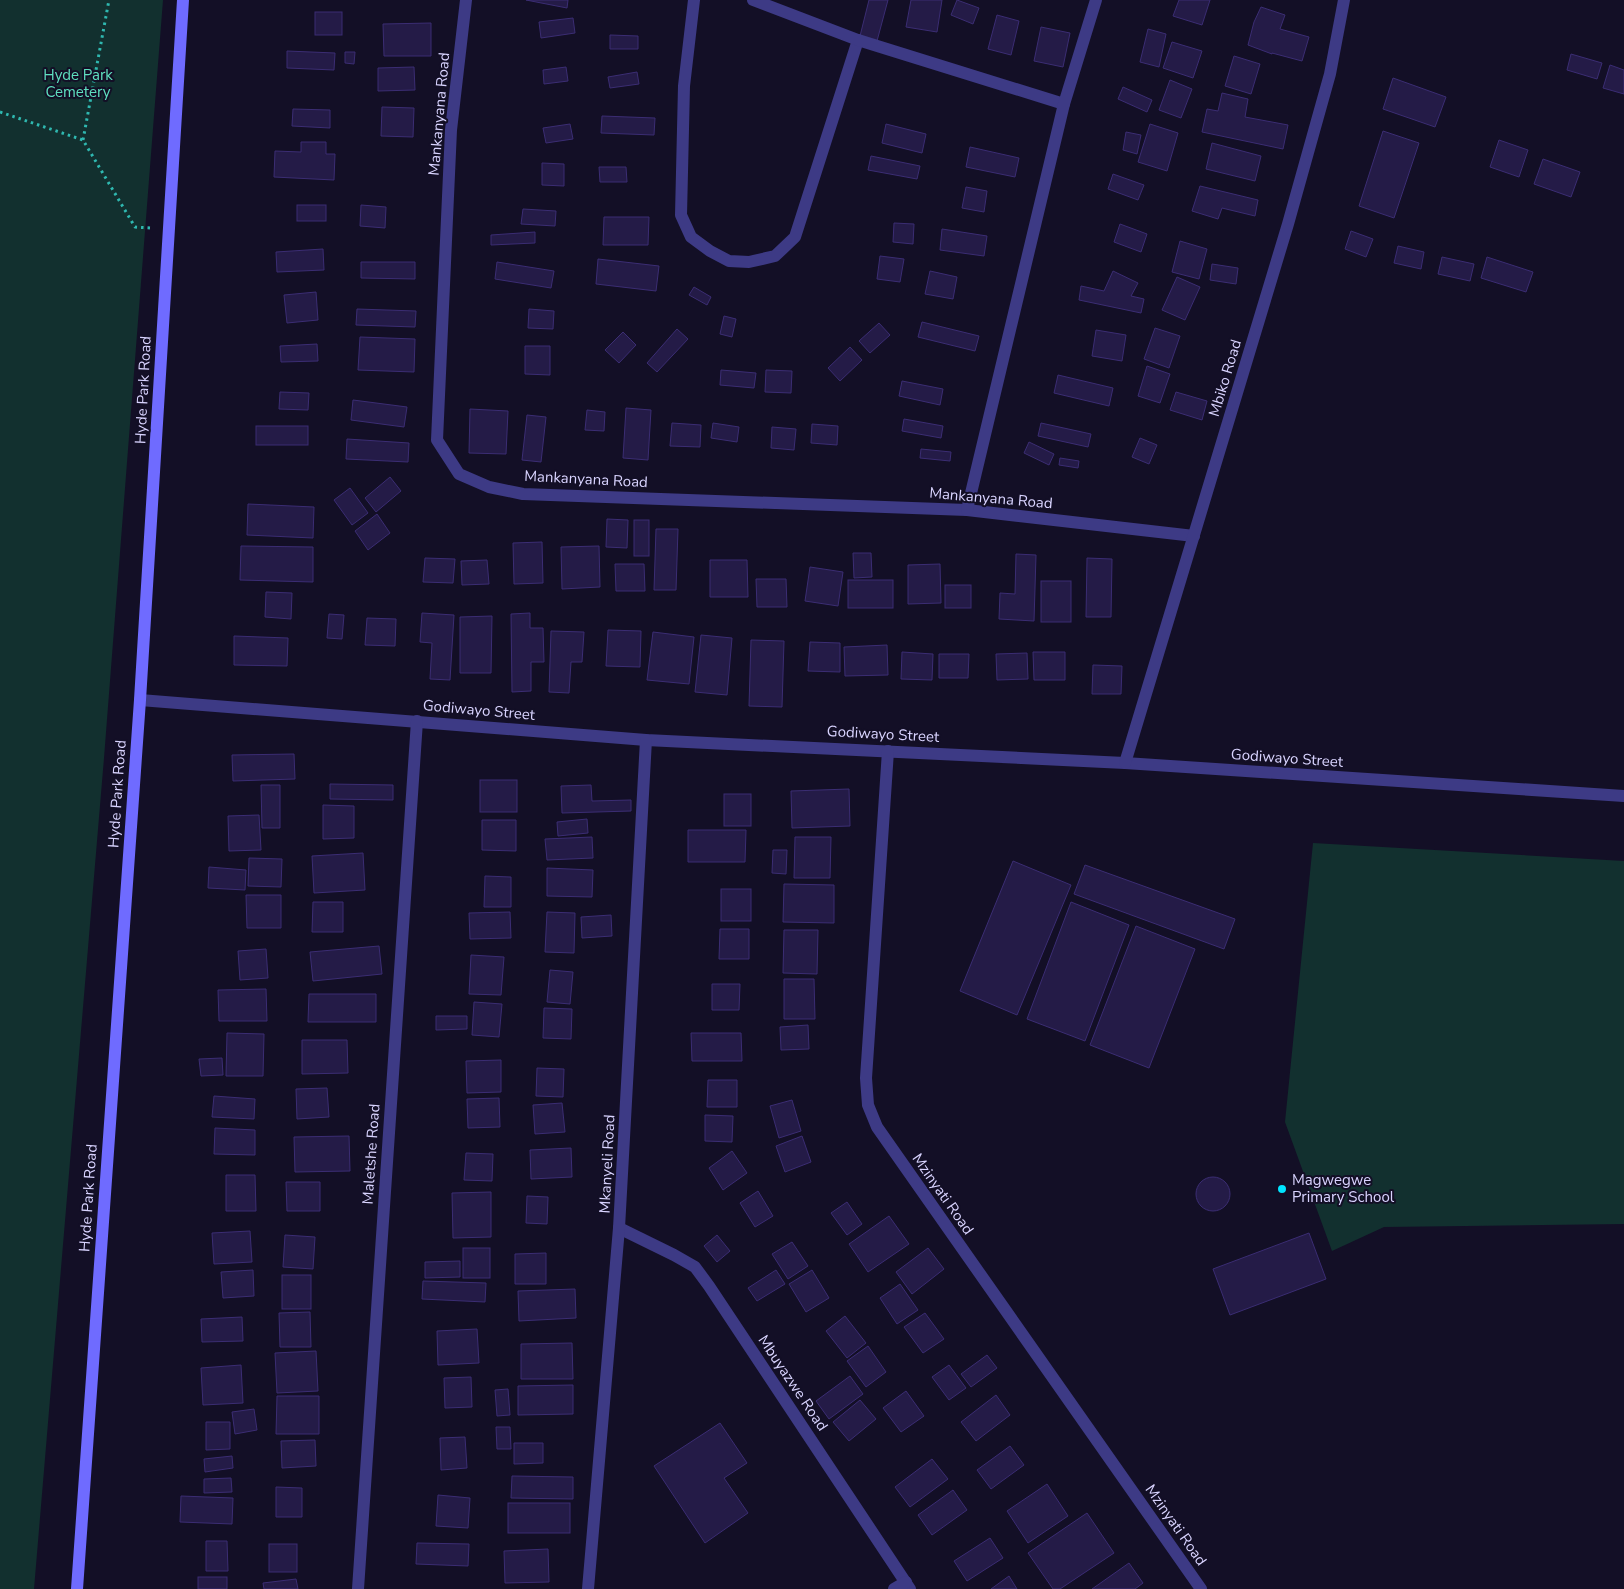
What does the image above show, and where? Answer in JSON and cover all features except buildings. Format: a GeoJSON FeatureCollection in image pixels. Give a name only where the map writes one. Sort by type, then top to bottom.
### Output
{"type":"FeatureCollection","features":[{"type":"Feature","properties":{"kind":"street","name":"Hyde Park Road"},"geometry":{"type":"LineString","coordinates":[[77,1589],[140,700],[182,0]]}},
{"type":"Feature","properties":{"kind":"street","name":"Mankanyana Road"},"geometry":{"type":"LineString","coordinates":[[466,0],[451,130],[437,440],[460,474],[489,487],[523,494],[967,510],[1194,536]]}},
{"type":"Feature","properties":{"kind":"street"},"geometry":{"type":"LineString","coordinates":[[694,0],[684,86],[681,215],[691,237],[710,251],[729,261],[749,262],[775,256],[795,237],[858,40]]}},
{"type":"Feature","properties":{"kind":"street"},"geometry":{"type":"LineString","coordinates":[[753,0],[858,40],[1064,104]]}},
{"type":"Feature","properties":{"kind":"street"},"geometry":{"type":"LineString","coordinates":[[967,510],[1064,104],[1096,0]]}},
{"type":"Feature","properties":{"kind":"street","name":"Mbiko Road"},"geometry":{"type":"LineString","coordinates":[[1125,763],[1288,224],[1330,74],[1344,0]]}},
{"type":"Feature","properties":{"kind":"street","name":"Godiwayo Street"},"geometry":{"type":"LineString","coordinates":[[140,700],[646,740],[888,750],[1125,763],[1624,796]]}},
{"type":"Feature","properties":{"kind":"street","name":"Maletshe Road"},"geometry":{"type":"LineString","coordinates":[[358,1589],[417,721]]}},
{"type":"Feature","properties":{"kind":"street","name":"Mkanyeli Road"},"geometry":{"type":"LineString","coordinates":[[588,1589],[619,1228],[646,740]]}},
{"type":"Feature","properties":{"kind":"street","name":"Mzinyati Road"},"geometry":{"type":"LineString","coordinates":[[888,750],[866,1078],[868,1106],[877,1127],[1201,1589]]}},
{"type":"Feature","properties":{"kind":"street","name":"Mbuyazwe Road"},"geometry":{"type":"LineString","coordinates":[[619,1228],[695,1267],[908,1586]]}},
{"type":"Feature","properties":{"kind":"street"},"geometry":{"type":"LineString","coordinates":[[894,1589],[908,1586]]}},
{"type":"Feature","properties":{"kind":"path"},"geometry":{"type":"LineString","coordinates":[[83,140],[109,0]]}},
{"type":"Feature","properties":{"kind":"path"},"geometry":{"type":"LineString","coordinates":[[0,112],[83,140],[135,227],[169,229]]}},
{"type":"Feature","properties":{"kind":"green space","name":"Hyde Park Cemetery"},"geometry":{"type":"Polygon","coordinates":[[[0,0],[163,0],[104,758],[34,1589],[0,1589],[0,0]]]}},
{"type":"Feature","properties":{"kind":"green space"},"geometry":{"type":"Polygon","coordinates":[[[1313,843],[1624,861],[1624,1224],[1384,1227],[1332,1251],[1285,1122],[1313,843]]]}},
{"type":"Feature","properties":{"kind":"place","name":"Magwegwe Primary School"},"geometry":{"type":"Point","coordinates":[1282,1189]}}]}
